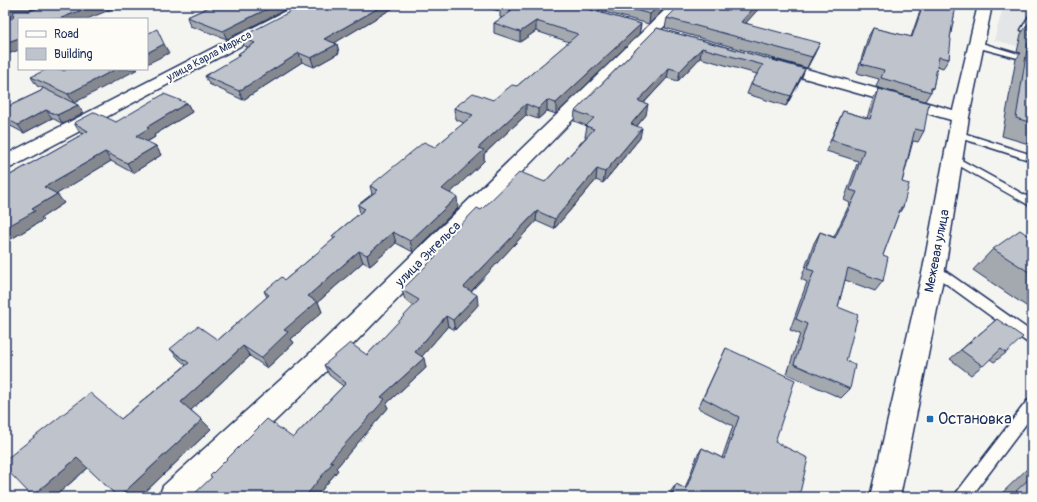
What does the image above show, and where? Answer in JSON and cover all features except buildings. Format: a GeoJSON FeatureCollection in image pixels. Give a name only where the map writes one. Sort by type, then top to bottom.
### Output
{"type":"FeatureCollection","features":[{"type":"Feature","properties":{"kind":"street","name":"улица Карла Маркса"},"geometry":{"type":"LineString","coordinates":[[5,164],[307,5]]}},
{"type":"Feature","properties":{"kind":"street","name":"улица Энгельса"},"geometry":{"type":"LineString","coordinates":[[174,497],[328,353],[654,31],[678,5]]}},
{"type":"Feature","properties":{"kind":"street","name":"Межевая улица"},"geometry":{"type":"LineString","coordinates":[[885,497],[934,268],[959,125],[985,5]]}},
{"type":"Feature","properties":{"kind":"street"},"geometry":{"type":"LineString","coordinates":[[761,61],[959,125]]}},
{"type":"Feature","properties":{"kind":"lane"},"geometry":{"type":"LineString","coordinates":[[1032,16],[1025,30],[1032,32]]}},
{"type":"Feature","properties":{"kind":"lane"},"geometry":{"type":"LineString","coordinates":[[976,44],[1032,60]]}},
{"type":"Feature","properties":{"kind":"lane"},"geometry":{"type":"LineString","coordinates":[[959,125],[1032,158]]}},
{"type":"Feature","properties":{"kind":"lane"},"geometry":{"type":"LineString","coordinates":[[954,159],[1032,204]]}},
{"type":"Feature","properties":{"kind":"lane"},"geometry":{"type":"LineString","coordinates":[[934,268],[1032,339]]}},
{"type":"Feature","properties":{"kind":"lane"},"geometry":{"type":"LineString","coordinates":[[962,497],[1032,405]]}},
{"type":"Feature","properties":{"kind":"shaded area"},"geometry":{"type":"Polygon","coordinates":[[[1004,5],[1032,5],[1032,50],[994,40],[1004,5]]]}},
{"type":"Feature","properties":{"kind":"place","name":"Остановка"},"geometry":{"type":"Point","coordinates":[930,419]}}]}
